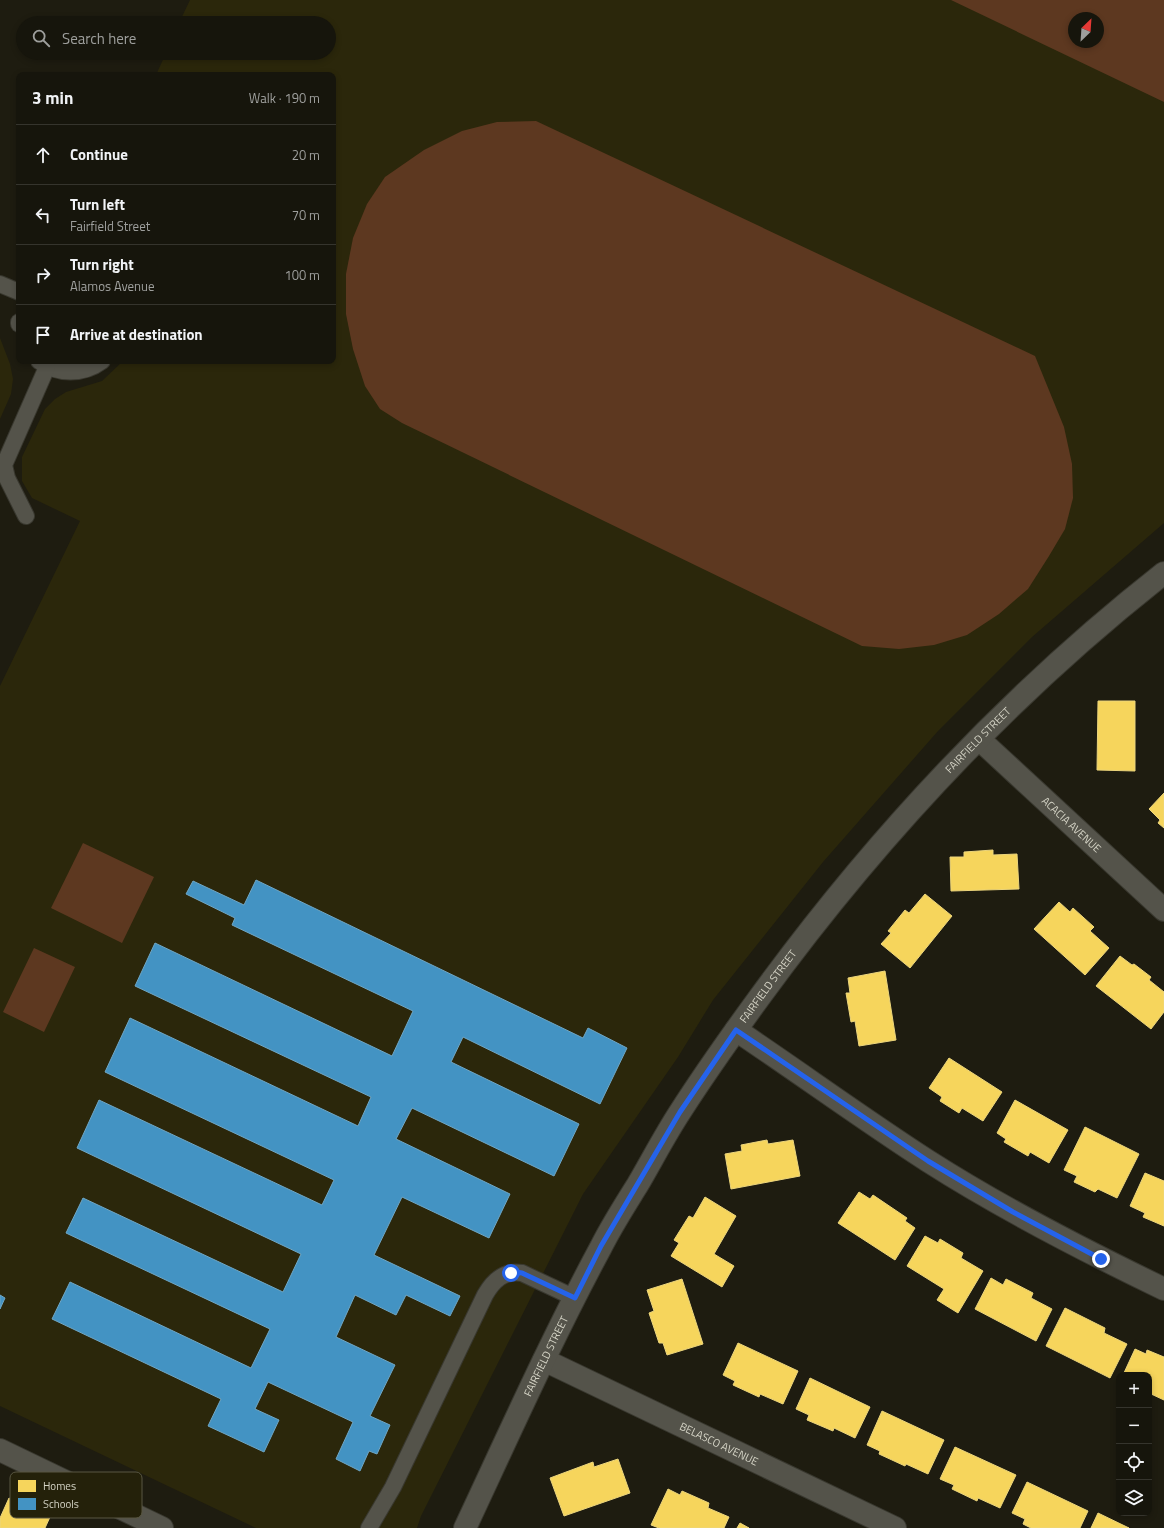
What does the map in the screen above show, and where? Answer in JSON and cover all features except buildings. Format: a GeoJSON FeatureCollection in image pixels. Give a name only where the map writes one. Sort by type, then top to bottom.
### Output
{"type":"FeatureCollection","features":[{"type":"Feature","properties":{"kind":"street","name":"FAIRFIELD STREET"},"geometry":{"type":"LineString","coordinates":[[465,1528],[544,1360],[601,1246],[680,1112],[792,952],[866,861],[944,775],[979,739],[1048,672],[1136,595],[1164,573]]}},
{"type":"Feature","properties":{"kind":"street","name":"ACACIA AVENUE"},"geometry":{"type":"LineString","coordinates":[[979,739],[1164,910]]}},
{"type":"Feature","properties":{"kind":"street"},"geometry":{"type":"LineString","coordinates":[[736,1030],[928,1161],[1013,1212],[1101,1259],[1164,1288]]}},
{"type":"Feature","properties":{"kind":"street","name":"BELASCO AVENUE"},"geometry":{"type":"LineString","coordinates":[[544,1360],[894,1528]]}},
{"type":"Feature","properties":{"kind":"street"},"geometry":{"type":"LineString","coordinates":[[0,1450],[46,1472]]}},
{"type":"Feature","properties":{"kind":"street"},"geometry":{"type":"LineString","coordinates":[[141,1518],[162,1528]]}},
{"type":"Feature","properties":{"kind":"lane"},"geometry":{"type":"LineString","coordinates":[[0,284],[16,291]]}},
{"type":"Feature","properties":{"kind":"lane"},"geometry":{"type":"LineString","coordinates":[[26,516],[2,465],[43,364],[55,370],[73,372],[91,368],[97,364]]}},
{"type":"Feature","properties":{"kind":"lane"},"geometry":{"type":"LineString","coordinates":[[369,1528],[393,1487],[481,1302],[492,1283],[498,1278],[511,1273],[522,1273],[575,1298]]}},
{"type":"Feature","properties":{"kind":"shaded area"},"geometry":{"type":"Polygon","coordinates":[[[190,0],[1164,0],[1164,523],[1032,637],[938,731],[823,862],[713,1000],[678,1057],[583,1194],[421,1516],[417,1528],[256,1528],[142,1474],[142,1472],[138,1472],[0,1406],[0,686],[80,521],[32,498],[22,481],[22,457],[45,409],[55,399],[66,392],[102,381],[120,364],[336,364],[336,72],[157,72],[163,60],[336,60],[336,16],[182,16],[190,0]]]}},
{"type":"Feature","properties":{"kind":"shaded area"},"geometry":{"type":"Polygon","coordinates":[[[951,0],[1164,0],[1164,102],[951,0]]]}},
{"type":"Feature","properties":{"kind":"shaded area"},"geometry":{"type":"Polygon","coordinates":[[[536,121],[1035,356],[1064,427],[1072,464],[1073,498],[1065,529],[1028,589],[999,614],[967,635],[934,645],[899,649],[862,646],[402,423],[380,409],[365,386],[353,349],[346,314],[346,274],[353,238],[367,204],[385,177],[424,150],[462,131],[497,122],[536,121]]]}},
{"type":"Feature","properties":{"kind":"shaded area"},"geometry":{"type":"Polygon","coordinates":[[[0,338],[10,364],[13,379],[11,394],[0,419],[0,338]]]}},
{"type":"Feature","properties":{"kind":"shaded area"},"geometry":{"type":"Polygon","coordinates":[[[83,843],[154,877],[122,943],[51,908],[83,843]]]}},
{"type":"Feature","properties":{"kind":"shaded area"},"geometry":{"type":"Polygon","coordinates":[[[34,948],[75,967],[44,1032],[3,1012],[34,948]]]}},
{"type":"Feature","properties":{"kind":"route"},"geometry":{"type":"LineString","coordinates":[[511,1273],[522,1273],[575,1298],[601,1246],[680,1112],[736,1030],[928,1161],[1013,1212],[1101,1259]]}}]}
